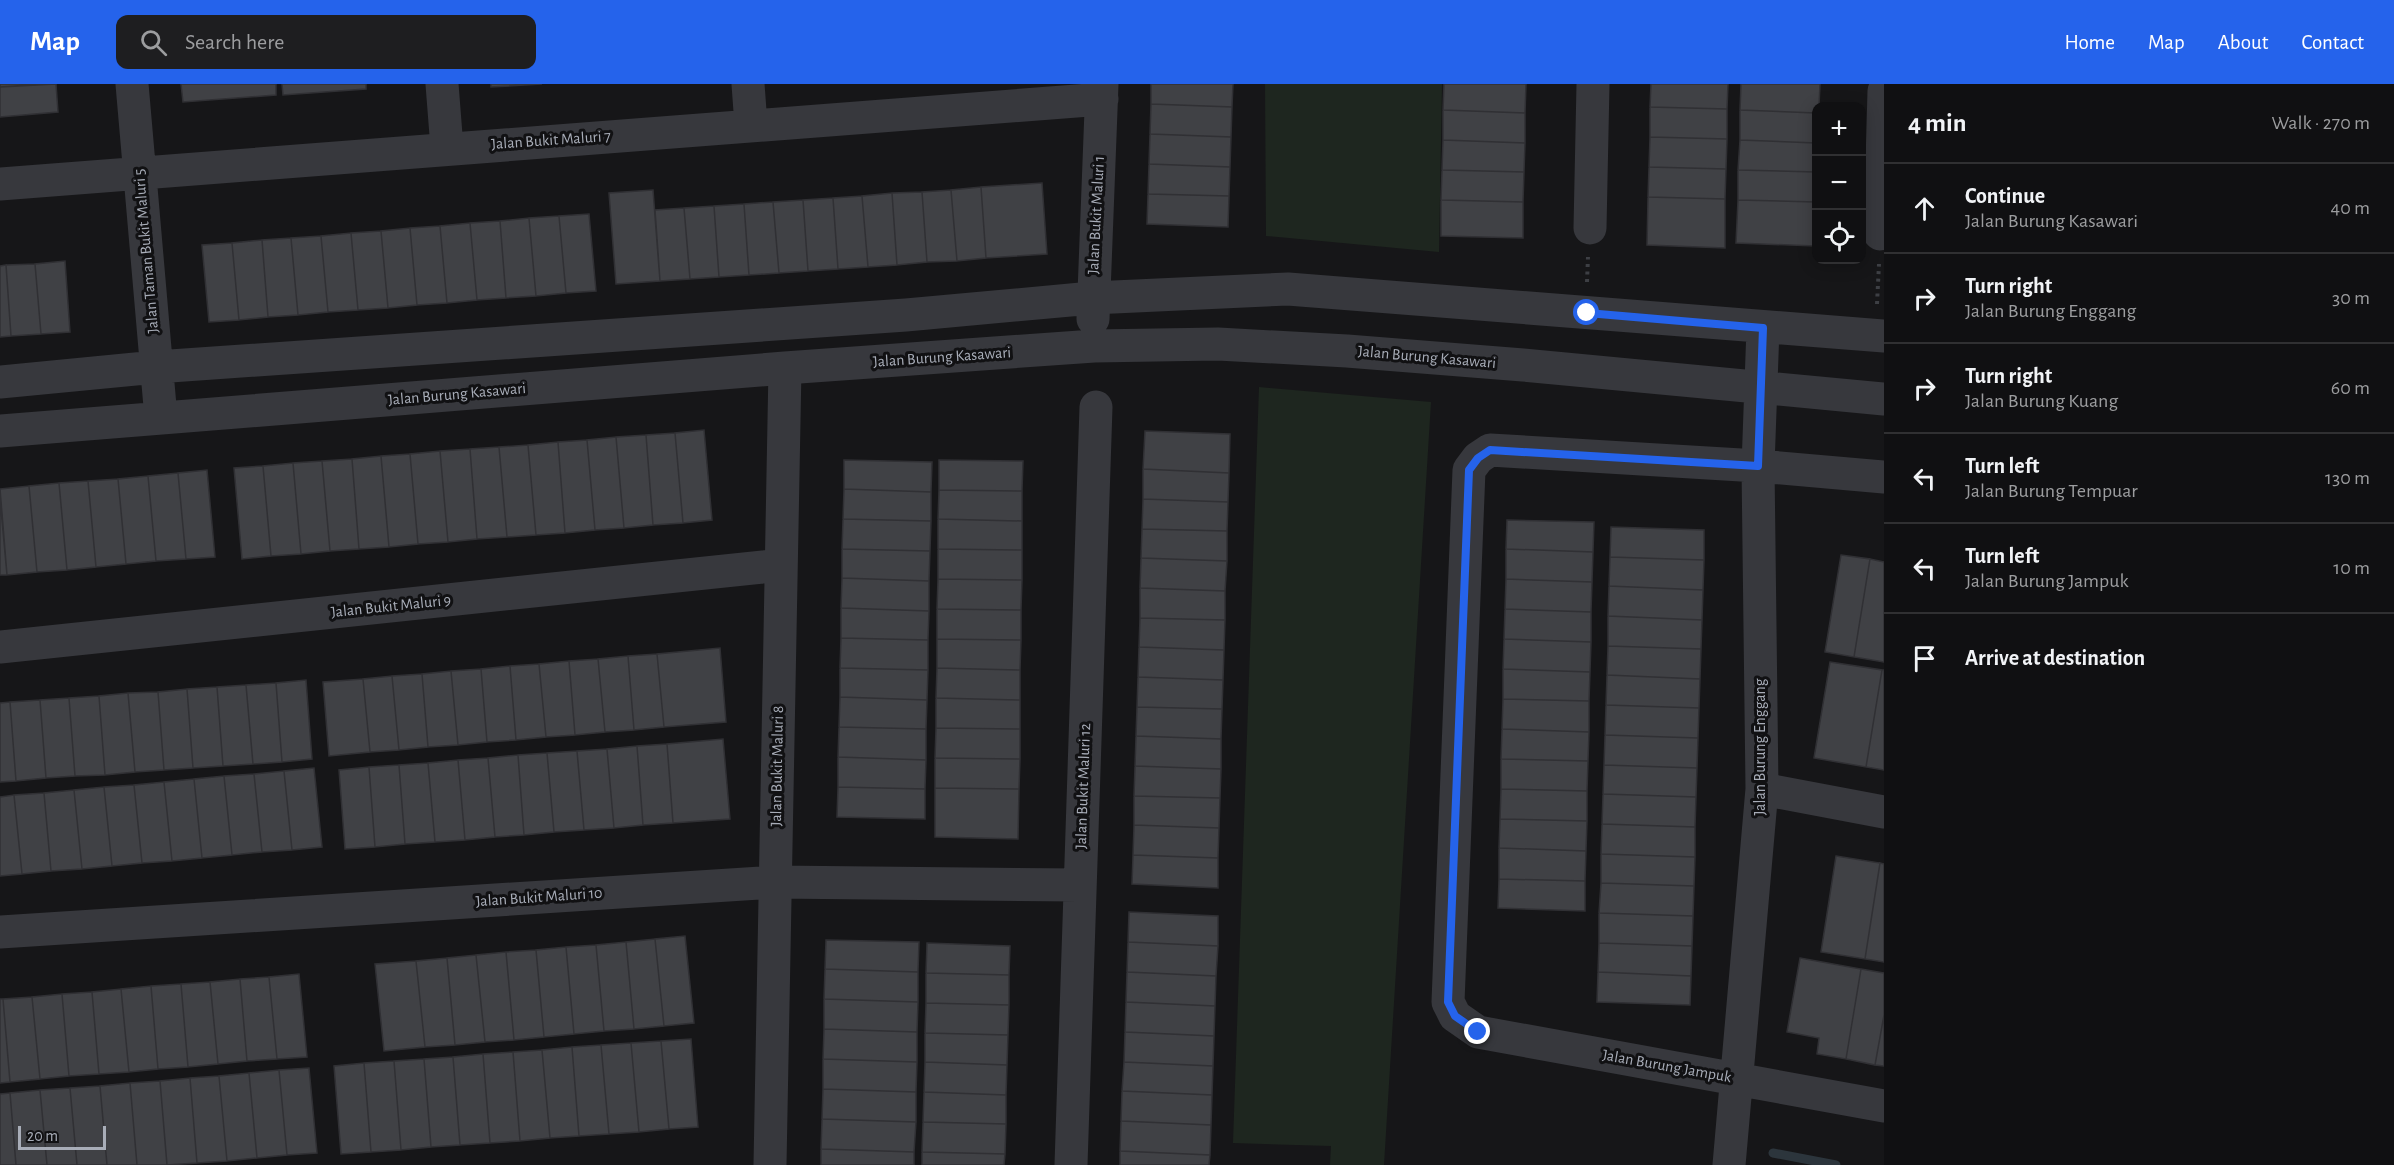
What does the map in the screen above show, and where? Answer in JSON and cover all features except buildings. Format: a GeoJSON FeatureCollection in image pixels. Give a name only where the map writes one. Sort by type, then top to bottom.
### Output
{"type":"FeatureCollection","features":[{"type":"Feature","properties":{"kind":"street","name":"Jalan Taman Bukit Maluri 5"},"geometry":{"type":"LineString","coordinates":[[132,84],[161,418]]}},
{"type":"Feature","properties":{"kind":"street"},"geometry":{"type":"LineString","coordinates":[[442,84],[447,148]]}},
{"type":"Feature","properties":{"kind":"street"},"geometry":{"type":"LineString","coordinates":[[748,84],[751,125]]}},
{"type":"Feature","properties":{"kind":"street"},"geometry":{"type":"LineString","coordinates":[[1590,228],[1593,84]]}},
{"type":"Feature","properties":{"kind":"street"},"geometry":{"type":"LineString","coordinates":[[1880,234],[1884,91]]}},
{"type":"Feature","properties":{"kind":"street","name":"Jalan Bukit Maluri 7"},"geometry":{"type":"LineString","coordinates":[[0,184],[751,125],[1102,92]]}},
{"type":"Feature","properties":{"kind":"street","name":"Jalan Bukit Maluri 1"},"geometry":{"type":"LineString","coordinates":[[1094,346],[1092,298],[1102,92]]}},
{"type":"Feature","properties":{"kind":"street"},"geometry":{"type":"LineString","coordinates":[[0,382],[156,368],[906,315],[1092,298],[1288,289],[1763,328],[1880,335]]}},
{"type":"Feature","properties":{"kind":"street","name":"Jalan Burung Enggang"},"geometry":{"type":"LineString","coordinates":[[1729,1165],[1762,789],[1758,466],[1763,328]]}},
{"type":"Feature","properties":{"kind":"street","name":"Jalan Burung Kasawari"},"geometry":{"type":"LineString","coordinates":[[0,431],[785,368],[1094,346],[1218,344],[1347,351],[1884,399]]}},
{"type":"Feature","properties":{"kind":"street","name":"Jalan Bukit Maluri 8"},"geometry":{"type":"LineString","coordinates":[[770,1165],[785,368]]}},
{"type":"Feature","properties":{"kind":"street","name":"Jalan Bukit Maluri 12"},"geometry":{"type":"LineString","coordinates":[[1071,1165],[1096,407]]}},
{"type":"Feature","properties":{"kind":"street","name":"Jalan Burung Jampuk"},"geometry":{"type":"LineString","coordinates":[[1758,466],[1490,450],[1478,458],[1469,470],[1448,1002],[1455,1016],[1478,1032],[1884,1106]]}},
{"type":"Feature","properties":{"kind":"street"},"geometry":{"type":"LineString","coordinates":[[1758,466],[1884,477]]}},
{"type":"Feature","properties":{"kind":"street","name":"Jalan Bukit Maluri 9"},"geometry":{"type":"LineString","coordinates":[[0,647],[781,565]]}},
{"type":"Feature","properties":{"kind":"street"},"geometry":{"type":"LineString","coordinates":[[1762,789],[1884,812]]}},
{"type":"Feature","properties":{"kind":"street","name":"Jalan Bukit Maluri 10"},"geometry":{"type":"LineString","coordinates":[[0,932],[775,882],[1079,885]]}},
{"type":"Feature","properties":{"kind":"path"},"geometry":{"type":"LineString","coordinates":[[1880,234],[1880,335]]}},
{"type":"Feature","properties":{"kind":"shaded area"},"geometry":{"type":"Polygon","coordinates":[[[1265,84],[1442,84],[1439,252],[1266,236],[1265,84]]]}},
{"type":"Feature","properties":{"kind":"shaded area"},"geometry":{"type":"Polygon","coordinates":[[[1259,387],[1431,402],[1384,1165],[1330,1165],[1331,1146],[1233,1143],[1259,387]]]}},
{"type":"Feature","properties":{"kind":"waterway"},"geometry":{"type":"LineString","coordinates":[[1773,1153],[1836,1165]]}},
{"type":"Feature","properties":{"kind":"route"},"geometry":{"type":"LineString","coordinates":[[1478,1032],[1455,1016],[1448,1002],[1469,470],[1478,458],[1490,450],[1758,466],[1763,328],[1587,313]]}}]}
